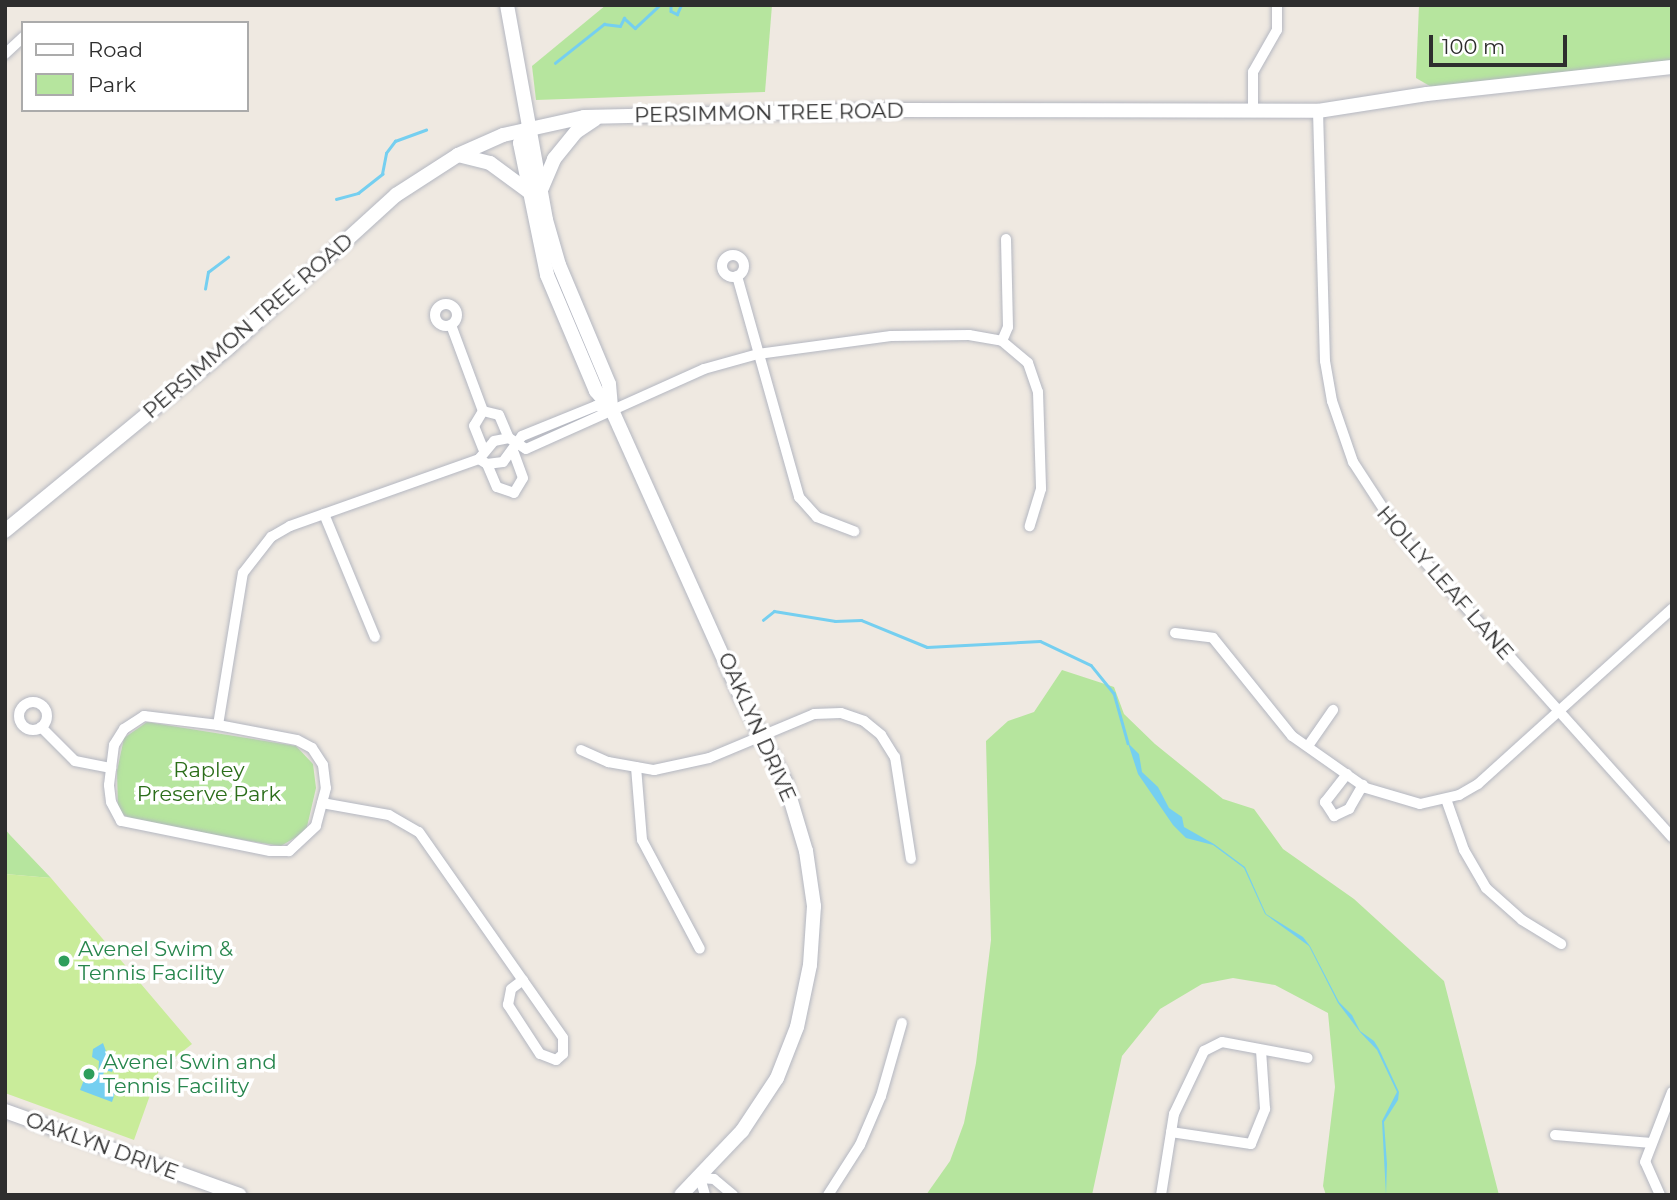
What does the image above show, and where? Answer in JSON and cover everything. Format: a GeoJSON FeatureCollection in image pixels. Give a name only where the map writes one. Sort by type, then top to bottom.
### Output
{"type":"FeatureCollection","features":[{"type":"Feature","properties":{"kind":"main road","name":"OAKLYN DRIVE"},"geometry":{"type":"LineString","coordinates":[[507,5],[526,129],[520,143],[559,265],[609,384],[611,408],[760,735],[785,781],[806,851],[814,906],[810,965],[797,1027],[777,1078],[743,1131],[681,1195]]}},
{"type":"Feature","properties":{"kind":"main road","name":"PERSIMMON TREE ROAD"},"geometry":{"type":"LineString","coordinates":[[5,531],[229,347],[396,195],[458,155],[526,129],[597,117],[944,110],[1318,111],[1427,94],[1672,67]]}},
{"type":"Feature","properties":{"kind":"main road"},"geometry":{"type":"LineString","coordinates":[[458,155],[489,163],[534,191],[554,159],[576,132],[597,117]]}},
{"type":"Feature","properties":{"kind":"main road","name":"OAKLYN DRIVE"},"geometry":{"type":"LineString","coordinates":[[5,1111],[239,1195]]}},
{"type":"Feature","properties":{"kind":"street"},"geometry":{"type":"LineString","coordinates":[[1253,111],[1253,72],[1277,30],[1277,5]]}},
{"type":"Feature","properties":{"kind":"street"},"geometry":{"type":"LineString","coordinates":[[5,54],[21,39]]}},
{"type":"Feature","properties":{"kind":"street","name":"HOLLY LEAF LANE"},"geometry":{"type":"LineString","coordinates":[[1318,111],[1325,361],[1332,401],[1353,462],[1400,534],[1558,714],[1672,837]]}},
{"type":"Feature","properties":{"kind":"street"},"geometry":{"type":"LineString","coordinates":[[1002,341],[1008,327],[1006,239]]}},
{"type":"Feature","properties":{"kind":"street"},"geometry":{"type":"LineString","coordinates":[[737,276],[799,497],[817,517],[854,531]]}},
{"type":"Feature","properties":{"kind":"street"},"geometry":{"type":"LineString","coordinates":[[451,326],[482,411],[474,426],[483,448],[483,461],[497,487],[514,493],[523,478],[513,445],[499,415],[482,411]]}},
{"type":"Feature","properties":{"kind":"street"},"geometry":{"type":"LineString","coordinates":[[218,725],[243,573],[271,537],[324,514],[483,461],[503,462],[522,436],[596,406],[611,408],[704,369],[758,354],[891,336],[969,335],[1002,341],[1028,363],[1038,392],[1041,489],[1030,526]]}},
{"type":"Feature","properties":{"kind":"street"},"geometry":{"type":"LineString","coordinates":[[483,448],[513,445]]}},
{"type":"Feature","properties":{"kind":"street"},"geometry":{"type":"LineString","coordinates":[[324,514],[368,628],[376,637]]}},
{"type":"Feature","properties":{"kind":"street"},"geometry":{"type":"LineString","coordinates":[[1175,633],[1213,638],[1270,713],[1308,746],[1363,785],[1409,803],[1446,799],[1478,784],[1672,608]]}},
{"type":"Feature","properties":{"kind":"street"},"geometry":{"type":"LineString","coordinates":[[1308,746],[1333,710]]}},
{"type":"Feature","properties":{"kind":"street"},"geometry":{"type":"LineString","coordinates":[[581,750],[654,770],[688,765],[814,714],[841,713],[864,721],[881,735],[895,757],[911,859]]}},
{"type":"Feature","properties":{"kind":"street"},"geometry":{"type":"LineString","coordinates":[[144,716],[218,725],[296,740],[312,748],[323,765],[326,788],[316,826],[304,841],[289,851],[270,851],[121,821],[111,803],[111,768],[114,745],[124,729],[144,716]]}},
{"type":"Feature","properties":{"kind":"street"},"geometry":{"type":"LineString","coordinates":[[41,727],[75,761],[111,768]]}},
{"type":"Feature","properties":{"kind":"street"},"geometry":{"type":"LineString","coordinates":[[636,767],[642,840],[700,949]]}},
{"type":"Feature","properties":{"kind":"street"},"geometry":{"type":"LineString","coordinates":[[1347,774],[1325,802],[1334,816],[1342,816],[1363,785]]}},
{"type":"Feature","properties":{"kind":"street"},"geometry":{"type":"LineString","coordinates":[[1446,799],[1464,850],[1486,888],[1522,920],[1561,944]]}},
{"type":"Feature","properties":{"kind":"street"},"geometry":{"type":"LineString","coordinates":[[322,803],[389,815],[419,832],[523,980],[563,1038],[564,1054],[556,1060],[540,1054],[508,1005],[511,989],[523,980]]}},
{"type":"Feature","properties":{"kind":"street"},"geometry":{"type":"LineString","coordinates":[[828,1195],[860,1144],[876,1108],[902,1023]]}},
{"type":"Feature","properties":{"kind":"street"},"geometry":{"type":"LineString","coordinates":[[1161,1195],[1171,1132],[1186,1082],[1204,1051],[1222,1042],[1308,1058]]}},
{"type":"Feature","properties":{"kind":"street"},"geometry":{"type":"LineString","coordinates":[[1171,1132],[1251,1144],[1265,1109],[1261,1050]]}},
{"type":"Feature","properties":{"kind":"street"},"geometry":{"type":"LineString","coordinates":[[1660,1195],[1645,1162],[1672,1092]]}},
{"type":"Feature","properties":{"kind":"street"},"geometry":{"type":"LineString","coordinates":[[1555,1135],[1652,1143]]}},
{"type":"Feature","properties":{"kind":"street"},"geometry":{"type":"LineString","coordinates":[[705,1195],[700,1178],[714,1179],[733,1195]]}},
{"type":"Feature","properties":{"kind":"green space"},"geometry":{"type":"Polygon","coordinates":[[[606,5],[772,5],[765,92],[536,100],[532,66],[606,5]]]}},
{"type":"Feature","properties":{"kind":"green space"},"geometry":{"type":"Polygon","coordinates":[[[1419,5],[1672,5],[1672,63],[1435,89],[1416,78],[1419,5]]]}},
{"type":"Feature","properties":{"kind":"green space"},"geometry":{"type":"Polygon","coordinates":[[[1062,670],[1114,687],[1124,714],[1155,744],[1223,799],[1254,809],[1283,849],[1354,899],[1444,981],[1499,1195],[1326,1195],[1323,1186],[1335,1087],[1328,1013],[1275,985],[1233,978],[1202,984],[1160,1009],[1122,1056],[1092,1195],[926,1195],[950,1161],[964,1123],[976,1063],[991,940],[986,741],[1008,721],[1034,712],[1062,670]]]}},
{"type":"Feature","properties":{"kind":"green space","name":"Rapley Preserve Park"},"geometry":{"type":"Polygon","coordinates":[[[147,722],[296,746],[313,764],[316,788],[306,831],[281,846],[137,823],[118,811],[117,771],[124,738],[147,722]]]}},
{"type":"Feature","properties":{"kind":"green space"},"geometry":{"type":"Polygon","coordinates":[[[5,829],[10,835],[51,878],[5,874],[5,829]]]}},
{"type":"Feature","properties":{"kind":"green space","name":"Avenel Swim & Tennis Facility"},"geometry":{"type":"Polygon","coordinates":[[[5,874],[51,878],[192,1044],[159,1070],[134,1140],[5,1093],[5,874]]]}},
{"type":"Feature","properties":{"kind":"water"},"geometry":{"type":"Polygon","coordinates":[[[1128,743],[1139,754],[1142,772],[1158,787],[1169,808],[1182,817],[1184,827],[1214,844],[1245,867],[1266,914],[1303,937],[1310,946],[1339,1002],[1352,1015],[1360,1031],[1374,1041],[1379,1049],[1399,1092],[1398,1100],[1384,1122],[1386,1195],[1382,1121],[1397,1092],[1377,1050],[1360,1032],[1338,1003],[1309,946],[1265,914],[1244,868],[1213,845],[1186,838],[1173,825],[1138,774],[1128,743]]]}},
{"type":"Feature","properties":{"kind":"water","name":"Avenel Swin and Tennis Facility"},"geometry":{"type":"Polygon","coordinates":[[[103,1043],[107,1054],[117,1058],[112,1072],[105,1070],[102,1077],[118,1084],[112,1102],[80,1090],[87,1072],[98,1076],[99,1061],[92,1057],[93,1049],[103,1043]]]}},
{"type":"Feature","properties":{"kind":"waterway"},"geometry":{"type":"LineString","coordinates":[[555,63],[604,24],[620,26],[624,18],[635,28],[660,5]]}},
{"type":"Feature","properties":{"kind":"waterway"},"geometry":{"type":"LineString","coordinates":[[671,5],[671,11],[677,14],[681,5]]}},
{"type":"Feature","properties":{"kind":"waterway"},"geometry":{"type":"LineString","coordinates":[[336,199],[358,193],[382,174],[386,153],[395,141],[426,130]]}},
{"type":"Feature","properties":{"kind":"waterway"},"geometry":{"type":"LineString","coordinates":[[205,289],[208,272],[228,257]]}},
{"type":"Feature","properties":{"kind":"waterway"},"geometry":{"type":"LineString","coordinates":[[763,620],[774,611],[835,621],[861,620],[927,647],[1040,641],[1091,665],[1114,693],[1128,743]]}},
{"type":"Feature","properties":{"kind":"place","name":"Avenel Swim & Tennis Facility"},"geometry":{"type":"Point","coordinates":[64,961]}},
{"type":"Feature","properties":{"kind":"place","name":"Avenel Swin and Tennis Facility"},"geometry":{"type":"Point","coordinates":[89,1074]}}]}
